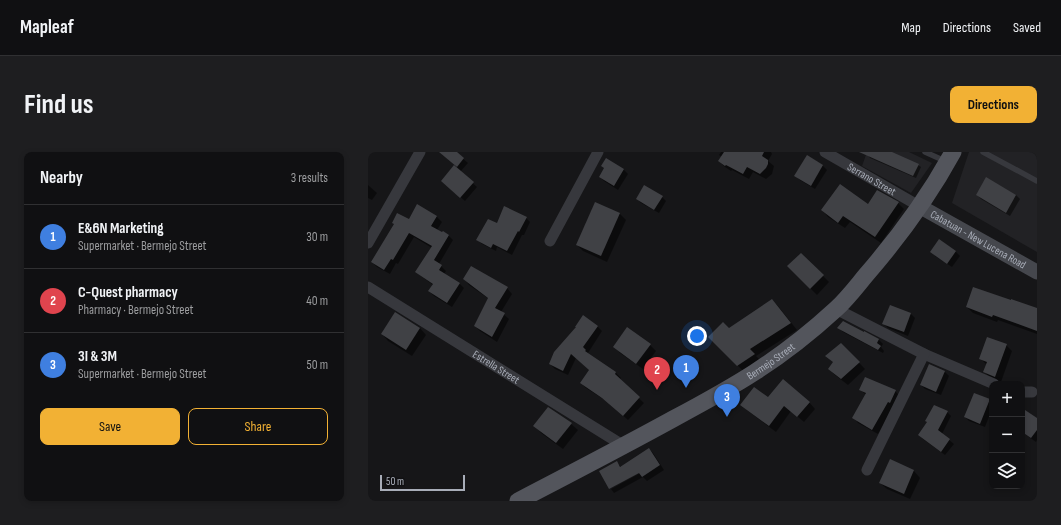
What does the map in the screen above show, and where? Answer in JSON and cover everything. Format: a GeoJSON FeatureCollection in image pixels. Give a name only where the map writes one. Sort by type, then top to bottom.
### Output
{"type":"FeatureCollection","features":[{"type":"Feature","properties":{"kind":"main road","name":"Bermejo Street"},"geometry":{"type":"LineString","coordinates":[[518,501],[624,446],[723,392],[785,351],[836,309],[877,263],[902,232],[950,157]]}},
{"type":"Feature","properties":{"kind":"main road","name":"Cabatuan - New Lucena Road"},"geometry":{"type":"LineString","coordinates":[[919,206],[1037,272]]}},
{"type":"Feature","properties":{"kind":"street"},"geometry":{"type":"LineString","coordinates":[[368,243],[420,152]]}},
{"type":"Feature","properties":{"kind":"street"},"geometry":{"type":"LineString","coordinates":[[550,241],[598,152]]}},
{"type":"Feature","properties":{"kind":"street","name":"Serrano Street"},"geometry":{"type":"LineString","coordinates":[[825,152],[919,206]]}},
{"type":"Feature","properties":{"kind":"street","name":"Estrella Street"},"geometry":{"type":"LineString","coordinates":[[368,287],[624,446]]}},
{"type":"Feature","properties":{"kind":"street"},"geometry":{"type":"LineString","coordinates":[[836,309],[924,354],[989,382]]}},
{"type":"Feature","properties":{"kind":"street"},"geometry":{"type":"LineString","coordinates":[[867,470],[924,354]]}},
{"type":"Feature","properties":{"kind":"lane"},"geometry":{"type":"LineString","coordinates":[[926,152],[950,157]]}},
{"type":"Feature","properties":{"kind":"lane"},"geometry":{"type":"LineString","coordinates":[[983,152],[1037,181]]}},
{"type":"Feature","properties":{"kind":"shaded area"},"geometry":{"type":"Polygon","coordinates":[[[867,152],[909,152],[932,163],[911,193],[862,166],[867,152]]]}},
{"type":"Feature","properties":{"kind":"shaded area"},"geometry":{"type":"Polygon","coordinates":[[[969,152],[1037,152],[1037,252],[952,203],[969,152]]]}},
{"type":"Feature","properties":{"kind":"building"},"geometry":{"type":"Polygon","coordinates":[[[439,152],[457,152],[464,158],[457,167],[439,152]]]}},
{"type":"Feature","properties":{"kind":"building"},"geometry":{"type":"Polygon","coordinates":[[[724,152],[764,152],[762,156],[768,160],[768,164],[760,174],[747,167],[743,174],[726,165],[725,166],[718,161],[724,152]]]}},
{"type":"Feature","properties":{"kind":"building"},"geometry":{"type":"Polygon","coordinates":[[[859,152],[892,152],[919,164],[913,176],[859,152]]]}},
{"type":"Feature","properties":{"kind":"building"},"geometry":{"type":"Polygon","coordinates":[[[807,155],[823,165],[811,186],[794,176],[807,155]]]}},
{"type":"Feature","properties":{"kind":"building"},"geometry":{"type":"Polygon","coordinates":[[[606,158],[624,169],[614,186],[599,177],[604,168],[601,166],[606,158]]]}},
{"type":"Feature","properties":{"kind":"building"},"geometry":{"type":"Polygon","coordinates":[[[454,165],[474,182],[460,198],[441,181],[454,165]]]}},
{"type":"Feature","properties":{"kind":"building"},"geometry":{"type":"Polygon","coordinates":[[[986,177],[1016,195],[1006,213],[976,195],[986,177]]]}},
{"type":"Feature","properties":{"kind":"building"},"geometry":{"type":"Polygon","coordinates":[[[840,184],[868,204],[877,190],[899,202],[875,237],[843,216],[838,223],[821,210],[840,184]]]}},
{"type":"Feature","properties":{"kind":"building"},"geometry":{"type":"Polygon","coordinates":[[[644,185],[663,196],[654,210],[636,199],[644,185]]]}},
{"type":"Feature","properties":{"kind":"building"},"geometry":{"type":"Polygon","coordinates":[[[595,202],[620,213],[601,256],[576,245],[595,202]]]}},
{"type":"Feature","properties":{"kind":"building"},"geometry":{"type":"Polygon","coordinates":[[[417,204],[437,216],[431,226],[449,235],[434,260],[442,265],[439,270],[460,283],[447,303],[428,291],[433,284],[415,272],[432,246],[409,233],[393,260],[391,259],[384,270],[371,262],[394,224],[392,223],[397,213],[409,219],[417,204]]]}},
{"type":"Feature","properties":{"kind":"building"},"geometry":{"type":"Polygon","coordinates":[[[504,206],[527,217],[507,251],[493,244],[491,248],[476,240],[488,219],[497,223],[504,206]]]}},
{"type":"Feature","properties":{"kind":"building"},"geometry":{"type":"Polygon","coordinates":[[[939,239],[956,251],[947,264],[930,252],[939,239]]]}},
{"type":"Feature","properties":{"kind":"building"},"geometry":{"type":"Polygon","coordinates":[[[801,253],[824,275],[810,289],[787,266],[801,253]]]}},
{"type":"Feature","properties":{"kind":"building"},"geometry":{"type":"Polygon","coordinates":[[[471,266],[508,287],[495,308],[505,313],[492,337],[474,326],[488,298],[463,279],[471,266]]]}},
{"type":"Feature","properties":{"kind":"building"},"geometry":{"type":"Polygon","coordinates":[[[973,287],[1037,308],[1037,331],[966,307],[973,287]]]}},
{"type":"Feature","properties":{"kind":"building"},"geometry":{"type":"Polygon","coordinates":[[[772,299],[791,323],[750,349],[755,354],[737,366],[708,337],[723,322],[729,328],[772,299]]]}},
{"type":"Feature","properties":{"kind":"building"},"geometry":{"type":"Polygon","coordinates":[[[890,305],[911,313],[904,332],[882,324],[890,305]]]}},
{"type":"Feature","properties":{"kind":"building"},"geometry":{"type":"Polygon","coordinates":[[[395,312],[420,328],[406,350],[381,334],[395,312]]]}},
{"type":"Feature","properties":{"kind":"building"},"geometry":{"type":"Polygon","coordinates":[[[583,315],[598,326],[583,347],[586,350],[585,351],[616,372],[615,374],[640,397],[623,416],[602,398],[580,383],[589,370],[571,354],[563,371],[549,364],[554,352],[576,327],[583,315]]]}},
{"type":"Feature","properties":{"kind":"building"},"geometry":{"type":"Polygon","coordinates":[[[843,321],[879,339],[877,343],[881,346],[878,350],[837,328],[843,321]]]}},
{"type":"Feature","properties":{"kind":"building"},"geometry":{"type":"Polygon","coordinates":[[[627,327],[651,344],[636,364],[613,347],[627,327]]]}},
{"type":"Feature","properties":{"kind":"building"},"geometry":{"type":"Polygon","coordinates":[[[987,337],[1007,344],[995,377],[983,372],[987,362],[979,359],[987,337]]]}},
{"type":"Feature","properties":{"kind":"building"},"geometry":{"type":"Polygon","coordinates":[[[841,343],[860,362],[841,379],[828,369],[833,362],[825,356],[841,343]]]}},
{"type":"Feature","properties":{"kind":"building"},"geometry":{"type":"Polygon","coordinates":[[[929,364],[945,371],[936,392],[920,385],[929,364]]]}},
{"type":"Feature","properties":{"kind":"building"},"geometry":{"type":"Polygon","coordinates":[[[865,377],[896,390],[890,403],[888,402],[872,430],[852,418],[866,393],[859,390],[865,377]]]}},
{"type":"Feature","properties":{"kind":"building"},"geometry":{"type":"Polygon","coordinates":[[[783,379],[810,402],[797,417],[784,406],[769,426],[740,405],[754,387],[768,397],[783,379]]]}},
{"type":"Feature","properties":{"kind":"building"},"geometry":{"type":"Polygon","coordinates":[[[974,393],[989,399],[980,424],[964,417],[974,393]]]}},
{"type":"Feature","properties":{"kind":"building"},"geometry":{"type":"Polygon","coordinates":[[[934,405],[948,411],[938,430],[950,439],[941,452],[918,435],[927,422],[925,421],[934,405]]]}},
{"type":"Feature","properties":{"kind":"building"},"geometry":{"type":"Polygon","coordinates":[[[548,407],[572,423],[556,443],[533,426],[548,407]]]}},
{"type":"Feature","properties":{"kind":"building"},"geometry":{"type":"Polygon","coordinates":[[[1025,410],[1037,418],[1037,430],[1031,438],[1025,434],[1025,410]]]}},
{"type":"Feature","properties":{"kind":"building"},"geometry":{"type":"Polygon","coordinates":[[[649,448],[660,465],[642,477],[639,473],[609,489],[599,471],[617,461],[620,467],[649,448]]]}},
{"type":"Feature","properties":{"kind":"building"},"geometry":{"type":"Polygon","coordinates":[[[890,459],[914,470],[904,494],[879,483],[890,459]]]}},
{"type":"Feature","properties":{"kind":"place","name":"E&6N Marketing"},"geometry":{"type":"Point","coordinates":[686,388]}},
{"type":"Feature","properties":{"kind":"place","name":"C-Quest pharmacy"},"geometry":{"type":"Point","coordinates":[657,390]}},
{"type":"Feature","properties":{"kind":"place","name":"3I & 3M"},"geometry":{"type":"Point","coordinates":[727,417]}}]}
